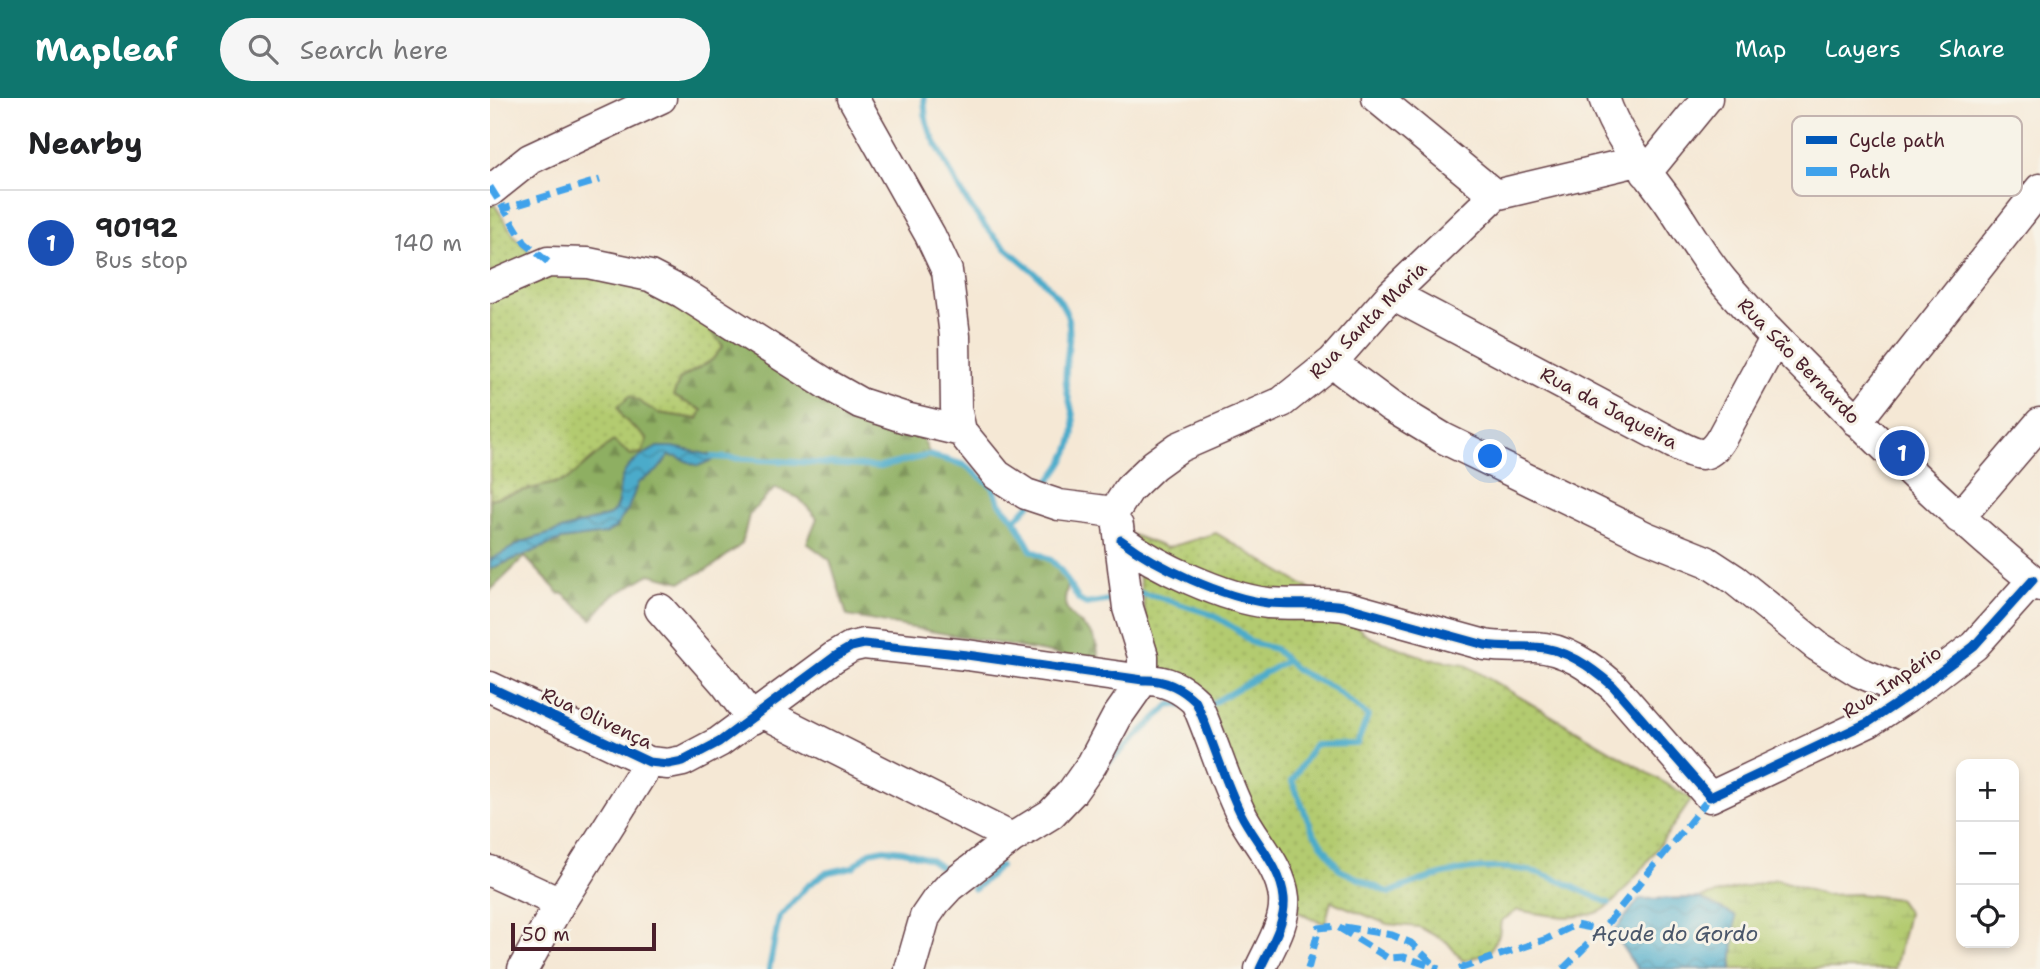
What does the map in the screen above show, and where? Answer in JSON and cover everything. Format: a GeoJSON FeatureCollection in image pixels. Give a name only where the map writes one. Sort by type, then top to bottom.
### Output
{"type":"FeatureCollection","features":[{"type":"Feature","properties":{"kind":"street"},"geometry":{"type":"LineString","coordinates":[[490,191],[530,159],[661,98]]}},
{"type":"Feature","properties":{"kind":"street"},"geometry":{"type":"LineString","coordinates":[[853,98],[930,235],[947,271],[955,336],[957,408],[961,431],[997,475],[1037,498],[1118,526],[1126,595],[1143,656],[1143,680],[1072,792],[1051,814],[1012,838],[949,887],[936,901],[925,917],[911,969]]}},
{"type":"Feature","properties":{"kind":"street"},"geometry":{"type":"LineString","coordinates":[[1377,98],[1495,195],[1642,167],[1707,98]]}},
{"type":"Feature","properties":{"kind":"street","name":"Rua São Bernardo"},"geometry":{"type":"LineString","coordinates":[[1604,98],[1618,132],[1720,277],[1775,339],[1959,518],[2037,583]]}},
{"type":"Feature","properties":{"kind":"street"},"geometry":{"type":"LineString","coordinates":[[1857,421],[2040,189]]}},
{"type":"Feature","properties":{"kind":"street","name":"Rua Santa Maria"},"geometry":{"type":"LineString","coordinates":[[1118,526],[1129,488],[1154,465],[1180,446],[1282,402],[1333,361],[1392,294],[1495,195]]}},
{"type":"Feature","properties":{"kind":"street"},"geometry":{"type":"LineString","coordinates":[[490,286],[548,262],[588,263],[650,276],[860,402],[906,418],[961,431]]}},
{"type":"Feature","properties":{"kind":"street","name":"Rua da Jaqueira"},"geometry":{"type":"LineString","coordinates":[[1392,294],[1695,454],[1706,455],[1715,449],[1775,339]]}},
{"type":"Feature","properties":{"kind":"street"},"geometry":{"type":"LineString","coordinates":[[1333,361],[1390,406],[1443,438],[1646,537],[1706,561],[1735,579],[1817,646],[1859,672],[1912,694]]}},
{"type":"Feature","properties":{"kind":"street"},"geometry":{"type":"LineString","coordinates":[[1959,518],[2040,423]]}},
{"type":"Feature","properties":{"kind":"street","name":"Rua Império"},"geometry":{"type":"LineString","coordinates":[[1118,526],[1144,557],[1238,598],[1269,603],[1324,603],[1344,606],[1485,645],[1535,647],[1565,654],[1597,672],[1613,686],[1710,797],[1870,722],[1975,646],[2037,583]]}},
{"type":"Feature","properties":{"kind":"street"},"geometry":{"type":"LineString","coordinates":[[660,609],[757,715],[1012,838]]}},
{"type":"Feature","properties":{"kind":"street","name":"Rua Olivença"},"geometry":{"type":"LineString","coordinates":[[490,687],[649,762],[668,764],[683,761],[719,741],[834,657],[851,647],[864,644],[955,653],[1143,680],[1157,679],[1189,694],[1196,702],[1238,810],[1276,869],[1284,899],[1281,926],[1260,969]]}},
{"type":"Feature","properties":{"kind":"street"},"geometry":{"type":"LineString","coordinates":[[523,969],[560,903],[649,762]]}},
{"type":"Feature","properties":{"kind":"street"},"geometry":{"type":"LineString","coordinates":[[490,871],[560,903]]}},
{"type":"Feature","properties":{"kind":"green space"},"geometry":{"type":"Polygon","coordinates":[[[494,204],[516,238],[537,259],[490,281],[490,207],[494,204]]]}},
{"type":"Feature","properties":{"kind":"green space"},"geometry":{"type":"Polygon","coordinates":[[[544,270],[638,284],[701,317],[723,346],[712,360],[680,379],[674,396],[702,410],[698,419],[658,413],[623,418],[647,439],[642,453],[631,455],[613,442],[567,480],[490,499],[490,294],[544,270]]]}},
{"type":"Feature","properties":{"kind":"green space"},"geometry":{"type":"Polygon","coordinates":[[[701,317],[923,439],[930,455],[965,465],[993,487],[999,502],[1014,520],[1031,550],[1051,560],[1069,583],[1065,603],[1067,609],[1094,638],[1100,662],[847,616],[830,560],[807,543],[817,518],[799,498],[775,488],[749,515],[742,544],[712,567],[681,582],[650,574],[610,598],[592,619],[560,594],[525,557],[490,591],[490,499],[567,480],[613,441],[631,455],[642,453],[647,439],[623,418],[618,406],[630,396],[658,413],[698,419],[702,410],[673,396],[680,379],[712,360],[723,346],[701,317]]]}},
{"type":"Feature","properties":{"kind":"green space"},"geometry":{"type":"Polygon","coordinates":[[[1216,533],[1306,587],[1370,637],[1426,658],[1464,664],[1692,799],[1633,879],[1608,906],[1589,915],[1569,917],[1518,910],[1501,921],[1499,935],[1489,953],[1463,961],[1447,942],[1419,927],[1387,924],[1331,901],[1325,924],[1291,909],[1221,740],[1153,663],[1133,535],[1167,548],[1216,533]]]}},
{"type":"Feature","properties":{"kind":"green space"},"geometry":{"type":"Polygon","coordinates":[[[1776,879],[1825,895],[1859,894],[1898,899],[1908,913],[1895,969],[1732,969],[1699,898],[1776,879]]]}},
{"type":"Feature","properties":{"kind":"water"},"geometry":{"type":"Polygon","coordinates":[[[657,447],[673,447],[720,457],[698,466],[669,456],[657,471],[638,483],[628,509],[615,528],[605,534],[561,540],[490,569],[490,560],[522,542],[610,515],[616,507],[621,482],[628,467],[657,447]]]}},
{"type":"Feature","properties":{"kind":"water","name":"Açude do Gordo"},"geometry":{"type":"Polygon","coordinates":[[[1699,898],[1736,916],[1732,969],[1637,969],[1613,933],[1639,899],[1699,898]]]}},
{"type":"Feature","properties":{"kind":"waterway"},"geometry":{"type":"LineString","coordinates":[[924,98],[926,121],[930,131],[969,204],[996,239],[1054,292],[1068,319],[1066,375],[1074,434],[1064,461],[1042,490]]}},
{"type":"Feature","properties":{"kind":"waterway"},"geometry":{"type":"LineString","coordinates":[[713,457],[880,467],[929,455],[965,465],[993,487],[999,502],[1015,520],[1031,550],[1051,560],[1060,569],[1079,600],[1086,604],[1117,599]]}},
{"type":"Feature","properties":{"kind":"waterway"},"geometry":{"type":"LineString","coordinates":[[1015,520],[1030,504]]}},
{"type":"Feature","properties":{"kind":"waterway"},"geometry":{"type":"LineString","coordinates":[[1134,592],[1213,615],[1239,631],[1250,642],[1275,649],[1296,670],[1333,688],[1368,716],[1357,744],[1314,745],[1292,781],[1313,832],[1340,870],[1389,893],[1460,871],[1516,869],[1553,878],[1609,903]]}},
{"type":"Feature","properties":{"kind":"waterway"},"geometry":{"type":"LineString","coordinates":[[1211,704],[1286,661]]}},
{"type":"Feature","properties":{"kind":"waterway"},"geometry":{"type":"LineString","coordinates":[[1106,765],[1171,704],[1184,706]]}},
{"type":"Feature","properties":{"kind":"waterway"},"geometry":{"type":"LineString","coordinates":[[769,969],[779,918],[806,887],[825,873],[853,867],[870,852],[884,849],[903,851],[929,859],[945,870]]}},
{"type":"Feature","properties":{"kind":"waterway"},"geometry":{"type":"LineString","coordinates":[[973,888],[1000,866]]}},
{"type":"Feature","properties":{"kind":"marked path"},"geometry":{"type":"LineString","coordinates":[[548,262],[525,243],[504,209],[600,180]]}},
{"type":"Feature","properties":{"kind":"marked path"},"geometry":{"type":"LineString","coordinates":[[490,187],[504,209]]}},
{"type":"Feature","properties":{"kind":"marked path"},"geometry":{"type":"LineString","coordinates":[[1563,969],[1602,930],[1710,797]]}},
{"type":"Feature","properties":{"kind":"marked path"},"geometry":{"type":"LineString","coordinates":[[1459,969],[1547,939],[1575,925],[1602,930]]}},
{"type":"Feature","properties":{"kind":"marked path"},"geometry":{"type":"LineString","coordinates":[[1308,969],[1319,928],[1336,926],[1388,958],[1404,957],[1439,969]]}},
{"type":"Feature","properties":{"kind":"marked path"},"geometry":{"type":"LineString","coordinates":[[1344,927],[1392,935],[1411,943],[1437,967]]}},
{"type":"Feature","properties":{"kind":"cycle path"},"geometry":{"type":"LineString","coordinates":[[1121,540],[1153,561],[1192,580],[1251,600],[1344,606],[1485,645],[1546,648],[1567,655],[1613,686],[1710,797],[1869,722],[1911,694],[1974,646],[2033,580]]}},
{"type":"Feature","properties":{"kind":"cycle path"},"geometry":{"type":"LineString","coordinates":[[490,687],[649,762],[668,764],[683,761],[719,742],[834,657],[851,647],[864,644],[967,655],[1172,685],[1196,702],[1240,812],[1272,864],[1282,886],[1282,917],[1260,969]]}},
{"type":"Feature","properties":{"kind":"place","name":"90192"},"geometry":{"type":"Point","coordinates":[1902,453]}}]}
